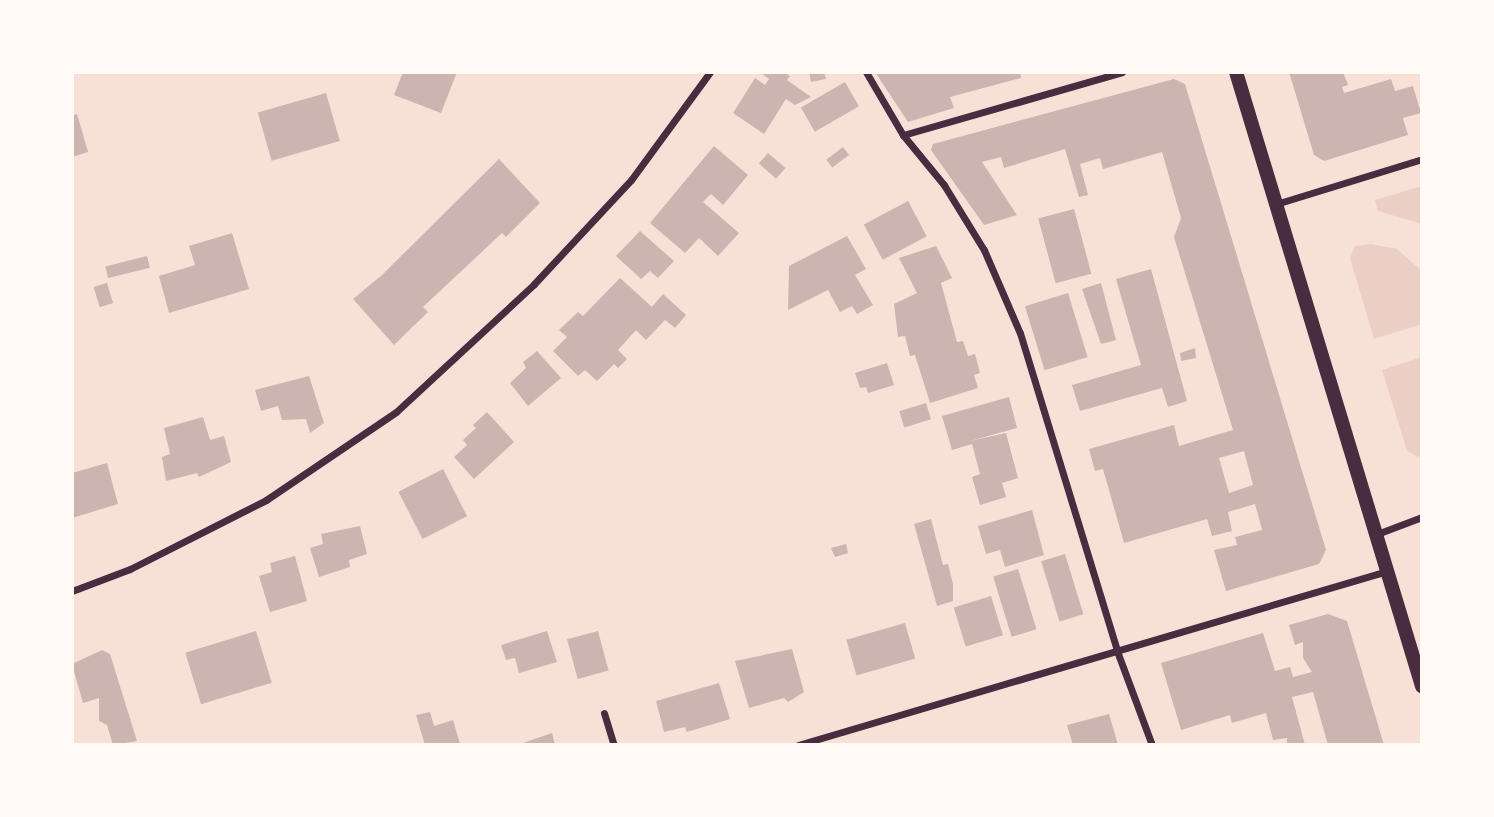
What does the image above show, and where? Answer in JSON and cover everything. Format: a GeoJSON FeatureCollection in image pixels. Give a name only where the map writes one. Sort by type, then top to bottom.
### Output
{"type":"FeatureCollection","features":[{"type":"Feature","properties":{"kind":"main road"},"geometry":{"type":"LineString","coordinates":[[1236,72],[1387,571],[1418,659],[1422,686]]}},
{"type":"Feature","properties":{"kind":"street"},"geometry":{"type":"LineString","coordinates":[[72,591],[130,569],[266,500],[396,412],[534,284],[631,180],[710,72]]}},
{"type":"Feature","properties":{"kind":"street"},"geometry":{"type":"LineString","coordinates":[[866,72],[903,135],[944,185],[984,250],[1020,333],[1117,651],[1152,745]]}},
{"type":"Feature","properties":{"kind":"street"},"geometry":{"type":"LineString","coordinates":[[903,135],[1122,72]]}},
{"type":"Feature","properties":{"kind":"street"},"geometry":{"type":"LineString","coordinates":[[1276,204],[1422,159]]}},
{"type":"Feature","properties":{"kind":"street"},"geometry":{"type":"LineString","coordinates":[[1377,534],[1422,517]]}},
{"type":"Feature","properties":{"kind":"street"},"geometry":{"type":"LineString","coordinates":[[798,745],[1387,571]]}},
{"type":"Feature","properties":{"kind":"street"},"geometry":{"type":"LineString","coordinates":[[604,713],[614,745]]}},
{"type":"Feature","properties":{"kind":"shaded area"},"geometry":{"type":"Polygon","coordinates":[[[1422,186],[1422,224],[1378,211],[1375,200],[1422,186]]]}},
{"type":"Feature","properties":{"kind":"shaded area"},"geometry":{"type":"Polygon","coordinates":[[[1371,244],[1397,249],[1422,271],[1422,324],[1374,339],[1350,258],[1355,246],[1371,244]]]}},
{"type":"Feature","properties":{"kind":"shaded area"},"geometry":{"type":"Polygon","coordinates":[[[1422,357],[1422,455],[1418,457],[1407,451],[1382,370],[1422,357]]]}},
{"type":"Feature","properties":{"kind":"building"},"geometry":{"type":"Polygon","coordinates":[[[403,72],[457,72],[441,113],[394,95],[403,72]]]}},
{"type":"Feature","properties":{"kind":"building"},"geometry":{"type":"Polygon","coordinates":[[[759,72],[784,72],[790,76],[787,80],[811,97],[795,105],[786,99],[764,134],[733,113],[755,78],[765,85],[769,79],[759,72]]]}},
{"type":"Feature","properties":{"kind":"building"},"geometry":{"type":"Polygon","coordinates":[[[809,72],[824,72],[826,79],[811,82],[809,72]]]}},
{"type":"Feature","properties":{"kind":"building"},"geometry":{"type":"Polygon","coordinates":[[[875,72],[1020,72],[1021,78],[950,97],[954,108],[908,122],[875,72]]]}},
{"type":"Feature","properties":{"kind":"building"},"geometry":{"type":"Polygon","coordinates":[[[1289,72],[1343,72],[1348,85],[1342,87],[1344,93],[1391,79],[1395,91],[1413,86],[1421,113],[1403,118],[1408,135],[1324,161],[1314,155],[1289,72]]]}},
{"type":"Feature","properties":{"kind":"building"},"geometry":{"type":"Polygon","coordinates":[[[1174,79],[1185,84],[1326,550],[1319,564],[1226,591],[1214,550],[1237,545],[1235,537],[1262,530],[1255,504],[1228,512],[1232,531],[1212,536],[1207,519],[1124,543],[1103,469],[1095,471],[1089,449],[1174,425],[1179,446],[1233,430],[1174,237],[1181,218],[1162,152],[1103,169],[1100,158],[1080,164],[1088,195],[1079,197],[1065,149],[1004,168],[1001,157],[982,162],[1017,215],[984,225],[931,150],[933,144],[1174,79]],[[1244,451],[1219,458],[1229,493],[1253,485],[1244,451]]]}},
{"type":"Feature","properties":{"kind":"building"},"geometry":{"type":"Polygon","coordinates":[[[845,82],[859,106],[815,132],[801,108],[845,82]]]}},
{"type":"Feature","properties":{"kind":"building"},"geometry":{"type":"Polygon","coordinates":[[[326,93],[340,141],[272,161],[258,113],[326,93]]]}},
{"type":"Feature","properties":{"kind":"building"},"geometry":{"type":"Polygon","coordinates":[[[77,114],[88,152],[72,157],[72,116],[77,114]]]}},
{"type":"Feature","properties":{"kind":"building"},"geometry":{"type":"Polygon","coordinates":[[[714,146],[748,175],[723,205],[711,194],[703,202],[739,233],[718,256],[699,238],[685,253],[650,223],[714,146]]]}},
{"type":"Feature","properties":{"kind":"building"},"geometry":{"type":"Polygon","coordinates":[[[843,147],[849,155],[832,168],[826,160],[843,147]]]}},
{"type":"Feature","properties":{"kind":"building"},"geometry":{"type":"Polygon","coordinates":[[[768,153],[785,168],[776,179],[759,164],[768,153]]]}},
{"type":"Feature","properties":{"kind":"building"},"geometry":{"type":"Polygon","coordinates":[[[499,159],[540,203],[506,237],[502,233],[423,307],[428,312],[394,345],[353,299],[382,275],[499,159]]]}},
{"type":"Feature","properties":{"kind":"building"},"geometry":{"type":"Polygon","coordinates":[[[908,201],[927,236],[883,260],[864,224],[908,201]]]}},
{"type":"Feature","properties":{"kind":"building"},"geometry":{"type":"Polygon","coordinates":[[[1074,209],[1091,274],[1056,283],[1038,219],[1074,209]]]}},
{"type":"Feature","properties":{"kind":"building"},"geometry":{"type":"Polygon","coordinates":[[[640,231],[674,261],[658,278],[650,271],[641,279],[616,256],[640,231]]]}},
{"type":"Feature","properties":{"kind":"building"},"geometry":{"type":"Polygon","coordinates":[[[232,233],[249,289],[169,313],[159,276],[195,265],[189,246],[232,233]]]}},
{"type":"Feature","properties":{"kind":"building"},"geometry":{"type":"Polygon","coordinates":[[[847,236],[866,269],[855,275],[873,305],[857,314],[852,306],[840,312],[828,290],[788,310],[789,266],[847,236]]]}},
{"type":"Feature","properties":{"kind":"building"},"geometry":{"type":"Polygon","coordinates":[[[936,246],[952,278],[941,283],[957,342],[963,341],[968,356],[975,354],[980,373],[974,375],[978,388],[930,403],[915,355],[910,356],[905,336],[898,337],[894,304],[917,293],[899,258],[936,246]]]}},
{"type":"Feature","properties":{"kind":"building"},"geometry":{"type":"Polygon","coordinates":[[[147,256],[150,268],[108,278],[105,266],[147,256]]]}},
{"type":"Feature","properties":{"kind":"building"},"geometry":{"type":"Polygon","coordinates":[[[1151,269],[1187,401],[1168,407],[1162,388],[1080,411],[1072,385],[1141,365],[1116,279],[1151,269]]]}},
{"type":"Feature","properties":{"kind":"building"},"geometry":{"type":"Polygon","coordinates":[[[620,278],[652,307],[663,294],[686,315],[675,328],[665,320],[646,340],[636,330],[618,350],[627,359],[618,368],[614,364],[597,381],[585,370],[578,376],[553,351],[567,337],[559,330],[578,312],[583,316],[620,278]]]}},
{"type":"Feature","properties":{"kind":"building"},"geometry":{"type":"Polygon","coordinates":[[[107,283],[113,303],[100,307],[94,287],[107,283]]]}},
{"type":"Feature","properties":{"kind":"building"},"geometry":{"type":"Polygon","coordinates":[[[1101,283],[1116,340],[1101,344],[1082,289],[1101,283]]]}},
{"type":"Feature","properties":{"kind":"building"},"geometry":{"type":"Polygon","coordinates":[[[1068,293],[1088,357],[1045,370],[1025,306],[1068,293]]]}},
{"type":"Feature","properties":{"kind":"building"},"geometry":{"type":"Polygon","coordinates":[[[1195,348],[1196,358],[1181,361],[1180,353],[1195,348]]]}},
{"type":"Feature","properties":{"kind":"building"},"geometry":{"type":"Polygon","coordinates":[[[537,351],[561,378],[528,406],[510,383],[526,368],[523,362],[537,351]]]}},
{"type":"Feature","properties":{"kind":"building"},"geometry":{"type":"Polygon","coordinates":[[[887,363],[894,385],[868,393],[866,387],[860,388],[855,373],[887,363]]]}},
{"type":"Feature","properties":{"kind":"building"},"geometry":{"type":"Polygon","coordinates":[[[309,376],[324,423],[310,433],[306,419],[282,420],[278,406],[261,411],[255,390],[309,376]]]}},
{"type":"Feature","properties":{"kind":"building"},"geometry":{"type":"Polygon","coordinates":[[[1009,397],[1017,428],[970,441],[1006,433],[1018,478],[1002,483],[1006,497],[980,505],[972,477],[980,474],[972,444],[952,450],[942,416],[1009,397]]]}},
{"type":"Feature","properties":{"kind":"building"},"geometry":{"type":"Polygon","coordinates":[[[926,403],[931,419],[904,427],[899,411],[926,403]]]}},
{"type":"Feature","properties":{"kind":"building"},"geometry":{"type":"Polygon","coordinates":[[[487,412],[514,442],[474,479],[454,457],[467,445],[463,440],[476,428],[473,425],[487,412]]]}},
{"type":"Feature","properties":{"kind":"building"},"geometry":{"type":"Polygon","coordinates":[[[203,417],[210,440],[224,436],[231,462],[199,477],[197,473],[166,481],[162,457],[170,454],[164,428],[203,417]]]}},
{"type":"Feature","properties":{"kind":"building"},"geometry":{"type":"Polygon","coordinates":[[[107,463],[118,504],[72,518],[72,473],[107,463]]]}},
{"type":"Feature","properties":{"kind":"building"},"geometry":{"type":"Polygon","coordinates":[[[443,469],[467,516],[423,539],[398,492],[443,469]]]}},
{"type":"Feature","properties":{"kind":"building"},"geometry":{"type":"Polygon","coordinates":[[[1032,510],[1044,555],[1005,567],[1000,550],[986,554],[978,526],[1032,510]]]}},
{"type":"Feature","properties":{"kind":"building"},"geometry":{"type":"Polygon","coordinates":[[[931,519],[943,565],[948,564],[953,584],[953,601],[937,606],[914,524],[931,519]]]}},
{"type":"Feature","properties":{"kind":"building"},"geometry":{"type":"Polygon","coordinates":[[[360,526],[367,554],[349,560],[350,567],[319,577],[310,548],[323,544],[321,534],[360,526]]]}},
{"type":"Feature","properties":{"kind":"building"},"geometry":{"type":"Polygon","coordinates":[[[846,544],[848,553],[835,557],[831,548],[846,544]]]}},
{"type":"Feature","properties":{"kind":"building"},"geometry":{"type":"Polygon","coordinates":[[[1065,554],[1083,614],[1060,622],[1041,561],[1065,554]]]}},
{"type":"Feature","properties":{"kind":"building"},"geometry":{"type":"Polygon","coordinates":[[[295,556],[307,601],[270,612],[259,576],[272,572],[270,563],[295,556]]]}},
{"type":"Feature","properties":{"kind":"building"},"geometry":{"type":"Polygon","coordinates":[[[1018,569],[1036,629],[1012,637],[993,577],[1018,569]]]}},
{"type":"Feature","properties":{"kind":"building"},"geometry":{"type":"Polygon","coordinates":[[[991,596],[1003,635],[966,647],[954,607],[991,596]]]}},
{"type":"Feature","properties":{"kind":"building"},"geometry":{"type":"Polygon","coordinates":[[[1328,614],[1347,621],[1384,745],[1328,745],[1313,692],[1292,697],[1305,745],[1287,745],[1287,738],[1273,740],[1266,713],[1232,723],[1230,715],[1181,730],[1161,663],[1263,633],[1275,671],[1290,667],[1293,677],[1312,672],[1303,658],[1303,642],[1295,645],[1289,625],[1328,614]]]}},
{"type":"Feature","properties":{"kind":"building"},"geometry":{"type":"Polygon","coordinates":[[[905,623],[915,659],[857,675],[846,640],[905,623]]]}},
{"type":"Feature","properties":{"kind":"building"},"geometry":{"type":"Polygon","coordinates":[[[256,631],[272,683],[201,704],[185,653],[256,631]]]}},
{"type":"Feature","properties":{"kind":"building"},"geometry":{"type":"Polygon","coordinates":[[[547,631],[557,662],[519,673],[515,658],[506,660],[501,645],[547,631]]]}},
{"type":"Feature","properties":{"kind":"building"},"geometry":{"type":"Polygon","coordinates":[[[598,631],[609,671],[578,679],[567,639],[598,631]]]}},
{"type":"Feature","properties":{"kind":"building"},"geometry":{"type":"Polygon","coordinates":[[[792,649],[804,692],[788,702],[784,698],[749,708],[735,661],[792,649]]]}},
{"type":"Feature","properties":{"kind":"building"},"geometry":{"type":"Polygon","coordinates":[[[102,650],[110,654],[137,741],[113,745],[107,725],[99,721],[99,698],[83,703],[72,664],[102,650]]]}},
{"type":"Feature","properties":{"kind":"building"},"geometry":{"type":"Polygon","coordinates":[[[719,683],[730,719],[687,732],[685,727],[664,732],[656,701],[719,683]]]}},
{"type":"Feature","properties":{"kind":"building"},"geometry":{"type":"Polygon","coordinates":[[[430,712],[434,726],[453,720],[460,744],[425,745],[416,715],[430,712]]]}},
{"type":"Feature","properties":{"kind":"building"},"geometry":{"type":"Polygon","coordinates":[[[1109,714],[1118,745],[1073,745],[1067,725],[1109,714]]]}},
{"type":"Feature","properties":{"kind":"building"},"geometry":{"type":"Polygon","coordinates":[[[552,733],[555,745],[517,745],[552,733]]]}}]}
